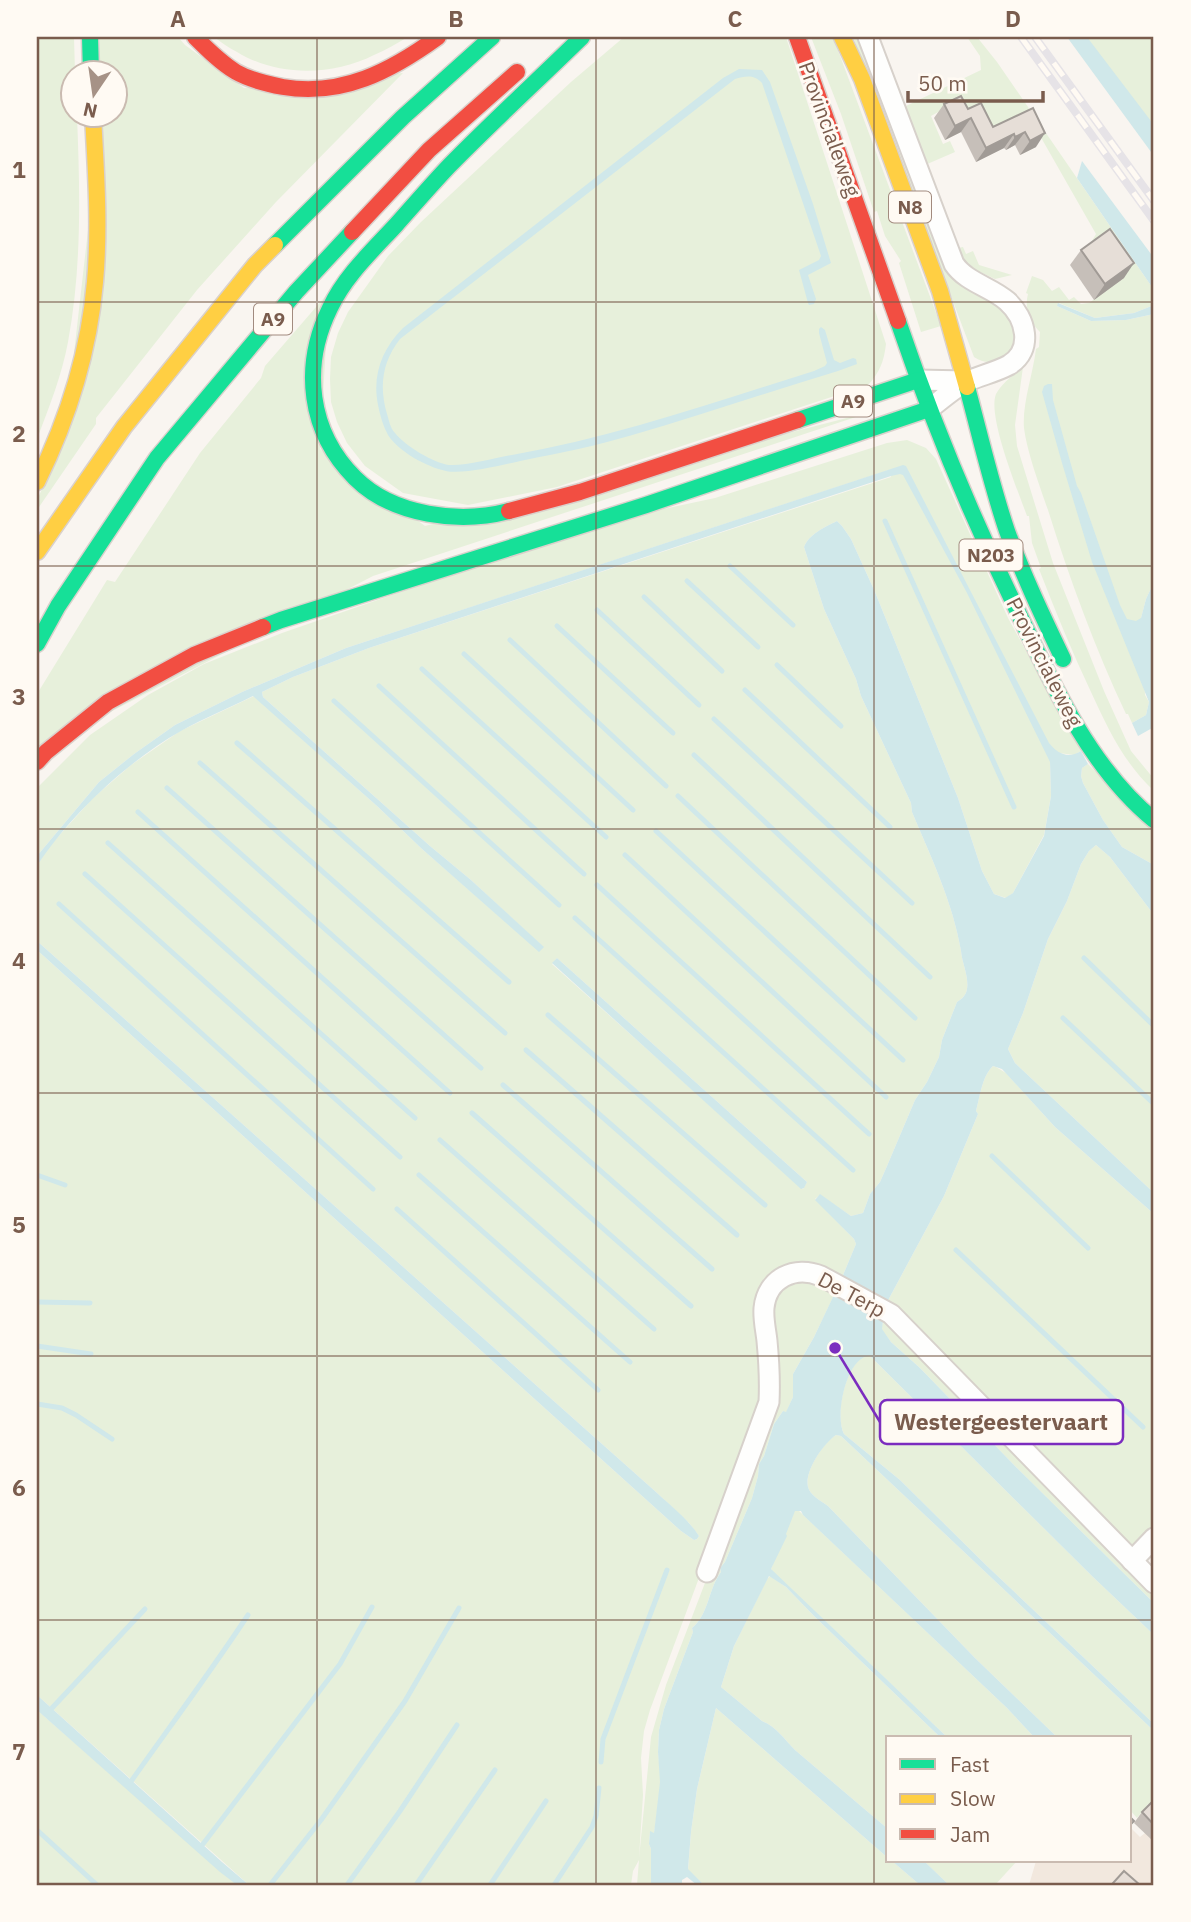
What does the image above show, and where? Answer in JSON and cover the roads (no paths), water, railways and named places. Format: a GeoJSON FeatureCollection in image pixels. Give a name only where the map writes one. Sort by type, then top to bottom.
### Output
{"type":"FeatureCollection","features":[{"type":"Feature","properties":{"kind":"main road"},"geometry":{"type":"LineString","coordinates":[[90,37],[91,60]]}},
{"type":"Feature","properties":{"kind":"main road"},"geometry":{"type":"LineString","coordinates":[[195,37],[234,71],[259,82],[289,89],[322,90],[353,85],[381,74],[438,37]]}},
{"type":"Feature","properties":{"kind":"main road","name":"A9"},"geometry":{"type":"LineString","coordinates":[[37,552],[124,427],[255,265],[403,117],[492,37]]}},
{"type":"Feature","properties":{"kind":"main road","name":"A9"},"geometry":{"type":"LineString","coordinates":[[582,37],[449,166],[350,276],[330,307],[318,335],[313,360],[313,393],[320,426],[341,464],[360,484],[390,503],[419,513],[469,517],[498,514],[580,492],[918,380]]}},
{"type":"Feature","properties":{"kind":"main road","name":"Provincialeweg"},"geometry":{"type":"LineString","coordinates":[[797,37],[918,380],[985,544],[1039,657],[1081,734],[1134,804],[1154,820]]}},
{"type":"Feature","properties":{"kind":"main road","name":"Provincialeweg"},"geometry":{"type":"LineString","coordinates":[[842,37],[862,79],[940,291],[1007,531],[1068,669]]}},
{"type":"Feature","properties":{"kind":"main road","name":"A9"},"geometry":{"type":"LineString","coordinates":[[37,644],[58,606],[157,458],[296,292],[429,150],[533,58]]}},
{"type":"Feature","properties":{"kind":"main road"},"geometry":{"type":"LineString","coordinates":[[37,482],[52,454],[67,412],[81,365],[92,303],[97,257],[94,130]]}},
{"type":"Feature","properties":{"kind":"main road","name":"A9"},"geometry":{"type":"LineString","coordinates":[[37,762],[108,702],[194,655],[281,620],[658,501],[929,409]]}},
{"type":"Feature","properties":{"kind":"main road"},"geometry":{"type":"LineString","coordinates":[[1125,768],[1139,783]]}},
{"type":"Feature","properties":{"kind":"street"},"geometry":{"type":"LineString","coordinates":[[868,37],[954,264],[963,274],[1001,296],[1023,321],[1025,338],[1017,358],[1010,364],[966,381],[918,380]]}},
{"type":"Feature","properties":{"kind":"street"},"geometry":{"type":"LineString","coordinates":[[929,409],[966,381]]}},
{"type":"Feature","properties":{"kind":"street","name":"De Terp"},"geometry":{"type":"LineString","coordinates":[[707,1572],[769,1402],[770,1380],[764,1308],[767,1297],[779,1278],[796,1271],[821,1276],[891,1314],[1154,1583]]}},
{"type":"Feature","properties":{"kind":"street"},"geometry":{"type":"LineString","coordinates":[[1132,1561],[1154,1538]]}},
{"type":"Feature","properties":{"kind":"water"},"geometry":{"type":"Polygon","coordinates":[[[1067,37],[1087,37],[1154,125],[1154,156],[1067,37]]]}},
{"type":"Feature","properties":{"kind":"water"},"geometry":{"type":"Polygon","coordinates":[[[739,69],[762,70],[770,82],[813,204],[831,263],[808,275],[816,299],[814,304],[808,303],[799,270],[819,260],[821,256],[762,83],[753,77],[735,79],[400,339],[389,357],[383,384],[391,426],[406,443],[428,457],[443,464],[464,464],[589,439],[814,371],[827,363],[819,333],[821,327],[825,330],[834,360],[840,363],[853,358],[857,364],[616,440],[486,469],[446,471],[422,462],[399,447],[385,428],[376,394],[376,383],[384,354],[403,328],[723,78],[739,69]]]}},
{"type":"Feature","properties":{"kind":"water"},"geometry":{"type":"Polygon","coordinates":[[[1082,161],[1154,258],[1154,290],[1077,178],[1082,161]]]}},
{"type":"Feature","properties":{"kind":"water"},"geometry":{"type":"Polygon","coordinates":[[[1058,303],[1095,318],[1134,313],[1154,305],[1154,314],[1126,320],[1091,321],[1057,306],[1058,303]]]}},
{"type":"Feature","properties":{"kind":"water"},"geometry":{"type":"Polygon","coordinates":[[[1048,384],[1052,384],[1053,400],[1077,486],[1127,619],[1136,621],[1141,618],[1154,582],[1154,727],[1138,736],[1132,723],[1146,715],[1149,702],[1092,562],[1042,392],[1048,384]]]}},
{"type":"Feature","properties":{"kind":"water"},"geometry":{"type":"Polygon","coordinates":[[[906,466],[1049,743],[1064,754],[1072,755],[1081,751],[1088,764],[1082,768],[1083,783],[1103,820],[1122,847],[1154,865],[1154,915],[1110,857],[1096,845],[1089,851],[1048,939],[1008,1049],[1015,1063],[1154,1193],[1154,1214],[1055,1127],[1002,1069],[993,1066],[984,1081],[976,1111],[978,1114],[944,1196],[885,1306],[882,1329],[891,1342],[1154,1603],[1154,1635],[870,1356],[862,1358],[849,1375],[842,1401],[841,1425],[844,1434],[900,1480],[1154,1724],[1154,1731],[841,1436],[836,1435],[826,1444],[812,1466],[808,1480],[811,1493],[828,1506],[975,1658],[1056,1736],[1033,1736],[801,1511],[795,1511],[787,1536],[771,1569],[946,1736],[939,1736],[786,1587],[769,1576],[734,1646],[721,1687],[776,1730],[795,1750],[886,1827],[886,1856],[716,1708],[697,1789],[688,1869],[704,1885],[697,1885],[687,1877],[682,1880],[682,1885],[651,1885],[649,1844],[650,1831],[654,1833],[660,1782],[659,1730],[664,1709],[693,1632],[692,1628],[702,1616],[721,1572],[720,1568],[752,1498],[759,1464],[774,1424],[783,1411],[786,1412],[793,1397],[793,1374],[814,1337],[856,1244],[815,1200],[820,1194],[851,1216],[863,1213],[870,1194],[880,1182],[915,1100],[939,1057],[942,1040],[957,1002],[964,997],[967,989],[953,915],[941,880],[912,812],[911,803],[824,609],[804,547],[813,535],[837,521],[851,539],[958,798],[982,871],[994,894],[1005,898],[1013,893],[1044,836],[1051,796],[1050,762],[967,593],[903,475],[891,476],[369,648],[262,692],[263,697],[544,947],[539,952],[253,696],[181,731],[141,757],[83,809],[37,866],[37,856],[99,782],[175,725],[242,692],[346,648],[906,466]]]}},
{"type":"Feature","properties":{"kind":"water"},"geometry":{"type":"Polygon","coordinates":[[[37,941],[673,1507],[695,1530],[699,1536],[697,1539],[694,1540],[681,1531],[37,950],[37,941]]]}},
{"type":"Feature","properties":{"kind":"water"},"geometry":{"type":"Polygon","coordinates":[[[557,958],[807,1182],[804,1188],[801,1189],[552,963],[557,958]]]}},
{"type":"Feature","properties":{"kind":"water"},"geometry":{"type":"Polygon","coordinates":[[[37,1695],[249,1885],[237,1885],[220,1872],[37,1710],[37,1695]]]}},
{"type":"Feature","properties":{"kind":"water"},"geometry":{"type":"Polygon","coordinates":[[[893,1862],[925,1862],[949,1885],[920,1885],[893,1862]]]}},
{"type":"Feature","properties":{"kind":"waterway"},"geometry":{"type":"LineString","coordinates":[[885,521],[1014,807]]}},
{"type":"Feature","properties":{"kind":"waterway"},"geometry":{"type":"LineString","coordinates":[[730,566],[793,625]]}},
{"type":"Feature","properties":{"kind":"waterway"},"geometry":{"type":"LineString","coordinates":[[687,581],[758,647]]}},
{"type":"Feature","properties":{"kind":"waterway"},"geometry":{"type":"LineString","coordinates":[[644,597],[722,671]]}},
{"type":"Feature","properties":{"kind":"waterway"},"geometry":{"type":"LineString","coordinates":[[597,610],[699,705]]}},
{"type":"Feature","properties":{"kind":"waterway"},"geometry":{"type":"LineString","coordinates":[[557,626],[673,733]]}},
{"type":"Feature","properties":{"kind":"waterway"},"geometry":{"type":"LineString","coordinates":[[510,640],[666,786]]}},
{"type":"Feature","properties":{"kind":"waterway"},"geometry":{"type":"LineString","coordinates":[[464,654],[633,810]]}},
{"type":"Feature","properties":{"kind":"waterway"},"geometry":{"type":"LineString","coordinates":[[777,665],[841,726]]}},
{"type":"Feature","properties":{"kind":"waterway"},"geometry":{"type":"LineString","coordinates":[[422,669],[606,837]]}},
{"type":"Feature","properties":{"kind":"waterway"},"geometry":{"type":"LineString","coordinates":[[379,686],[584,874]]}},
{"type":"Feature","properties":{"kind":"waterway"},"geometry":{"type":"LineString","coordinates":[[745,690],[890,827]]}},
{"type":"Feature","properties":{"kind":"waterway"},"geometry":{"type":"LineString","coordinates":[[334,701],[559,905]]}},
{"type":"Feature","properties":{"kind":"waterway"},"geometry":{"type":"LineString","coordinates":[[714,719],[912,903]]}},
{"type":"Feature","properties":{"kind":"waterway"},"geometry":{"type":"LineString","coordinates":[[237,743],[509,982]]}},
{"type":"Feature","properties":{"kind":"waterway"},"geometry":{"type":"LineString","coordinates":[[694,755],[930,977]]}},
{"type":"Feature","properties":{"kind":"waterway"},"geometry":{"type":"LineString","coordinates":[[200,763],[505,1033]]}},
{"type":"Feature","properties":{"kind":"waterway"},"geometry":{"type":"LineString","coordinates":[[167,788],[481,1068]]}},
{"type":"Feature","properties":{"kind":"waterway"},"geometry":{"type":"LineString","coordinates":[[678,796],[915,1018]]}},
{"type":"Feature","properties":{"kind":"waterway"},"geometry":{"type":"LineString","coordinates":[[138,812],[450,1093]]}},
{"type":"Feature","properties":{"kind":"waterway"},"geometry":{"type":"LineString","coordinates":[[656,831],[903,1060]]}},
{"type":"Feature","properties":{"kind":"waterway"},"geometry":{"type":"LineString","coordinates":[[108,843],[415,1118]]}},
{"type":"Feature","properties":{"kind":"waterway"},"geometry":{"type":"LineString","coordinates":[[625,855],[886,1097]]}},
{"type":"Feature","properties":{"kind":"waterway"},"geometry":{"type":"LineString","coordinates":[[85,874],[400,1157]]}},
{"type":"Feature","properties":{"kind":"waterway"},"geometry":{"type":"LineString","coordinates":[[597,885],[869,1134]]}},
{"type":"Feature","properties":{"kind":"waterway"},"geometry":{"type":"LineString","coordinates":[[59,904],[373,1189]]}},
{"type":"Feature","properties":{"kind":"waterway"},"geometry":{"type":"LineString","coordinates":[[575,918],[853,1170]]}},
{"type":"Feature","properties":{"kind":"waterway"},"geometry":{"type":"LineString","coordinates":[[1084,958],[1154,1026]]}},
{"type":"Feature","properties":{"kind":"waterway"},"geometry":{"type":"LineString","coordinates":[[548,1015],[765,1205]]}},
{"type":"Feature","properties":{"kind":"waterway"},"geometry":{"type":"LineString","coordinates":[[1063,1018],[1154,1104]]}},
{"type":"Feature","properties":{"kind":"waterway"},"geometry":{"type":"LineString","coordinates":[[526,1050],[737,1235]]}},
{"type":"Feature","properties":{"kind":"waterway"},"geometry":{"type":"LineString","coordinates":[[503,1085],[712,1269]]}},
{"type":"Feature","properties":{"kind":"waterway"},"geometry":{"type":"LineString","coordinates":[[472,1113],[691,1306]]}},
{"type":"Feature","properties":{"kind":"waterway"},"geometry":{"type":"LineString","coordinates":[[440,1140],[654,1329]]}},
{"type":"Feature","properties":{"kind":"waterway"},"geometry":{"type":"LineString","coordinates":[[992,1156],[1088,1248]]}},
{"type":"Feature","properties":{"kind":"waterway"},"geometry":{"type":"LineString","coordinates":[[37,1175],[65,1185]]}},
{"type":"Feature","properties":{"kind":"waterway"},"geometry":{"type":"LineString","coordinates":[[419,1175],[630,1362]]}},
{"type":"Feature","properties":{"kind":"waterway"},"geometry":{"type":"LineString","coordinates":[[397,1209],[598,1390]]}},
{"type":"Feature","properties":{"kind":"waterway"},"geometry":{"type":"LineString","coordinates":[[956,1250],[1143,1427]]}},
{"type":"Feature","properties":{"kind":"waterway"},"geometry":{"type":"LineString","coordinates":[[37,1302],[90,1303]]}},
{"type":"Feature","properties":{"kind":"waterway"},"geometry":{"type":"LineString","coordinates":[[37,1346],[91,1354]]}},
{"type":"Feature","properties":{"kind":"waterway"},"geometry":{"type":"LineString","coordinates":[[37,1404],[62,1408],[112,1439]]}},
{"type":"Feature","properties":{"kind":"waterway"},"geometry":{"type":"LineString","coordinates":[[601,1762],[603,1739],[667,1570]]}},
{"type":"Feature","properties":{"kind":"waterway"},"geometry":{"type":"LineString","coordinates":[[203,1844],[340,1664],[372,1607]]}},
{"type":"Feature","properties":{"kind":"waterway"},"geometry":{"type":"LineString","coordinates":[[270,1885],[321,1820],[405,1701],[459,1608]]}},
{"type":"Feature","properties":{"kind":"waterway"},"geometry":{"type":"LineString","coordinates":[[52,1708],[145,1609]]}},
{"type":"Feature","properties":{"kind":"waterway"},"geometry":{"type":"LineString","coordinates":[[132,1780],[248,1615]]}},
{"type":"Feature","properties":{"kind":"waterway"},"geometry":{"type":"LineString","coordinates":[[347,1885],[457,1725]]}},
{"type":"Feature","properties":{"kind":"waterway"},"geometry":{"type":"LineString","coordinates":[[416,1885],[495,1770]]}},
{"type":"Feature","properties":{"kind":"waterway"},"geometry":{"type":"LineString","coordinates":[[554,1885],[592,1827],[599,1788]]}},
{"type":"Feature","properties":{"kind":"waterway"},"geometry":{"type":"LineString","coordinates":[[490,1885],[546,1801]]}},
{"type":"Feature","properties":{"kind":"waterway"},"geometry":{"type":"LineString","coordinates":[[37,1830],[97,1885]]}},
{"type":"Feature","properties":{"kind":"railway"},"geometry":{"type":"LineString","coordinates":[[1021,37],[1154,221]]}},
{"type":"Feature","properties":{"kind":"railway"},"geometry":{"type":"LineString","coordinates":[[1035,37],[1154,201]]}},
{"type":"Feature","properties":{"kind":"place","name":"Westergeestervaart"},"geometry":{"type":"Point","coordinates":[835,1348]}}]}
